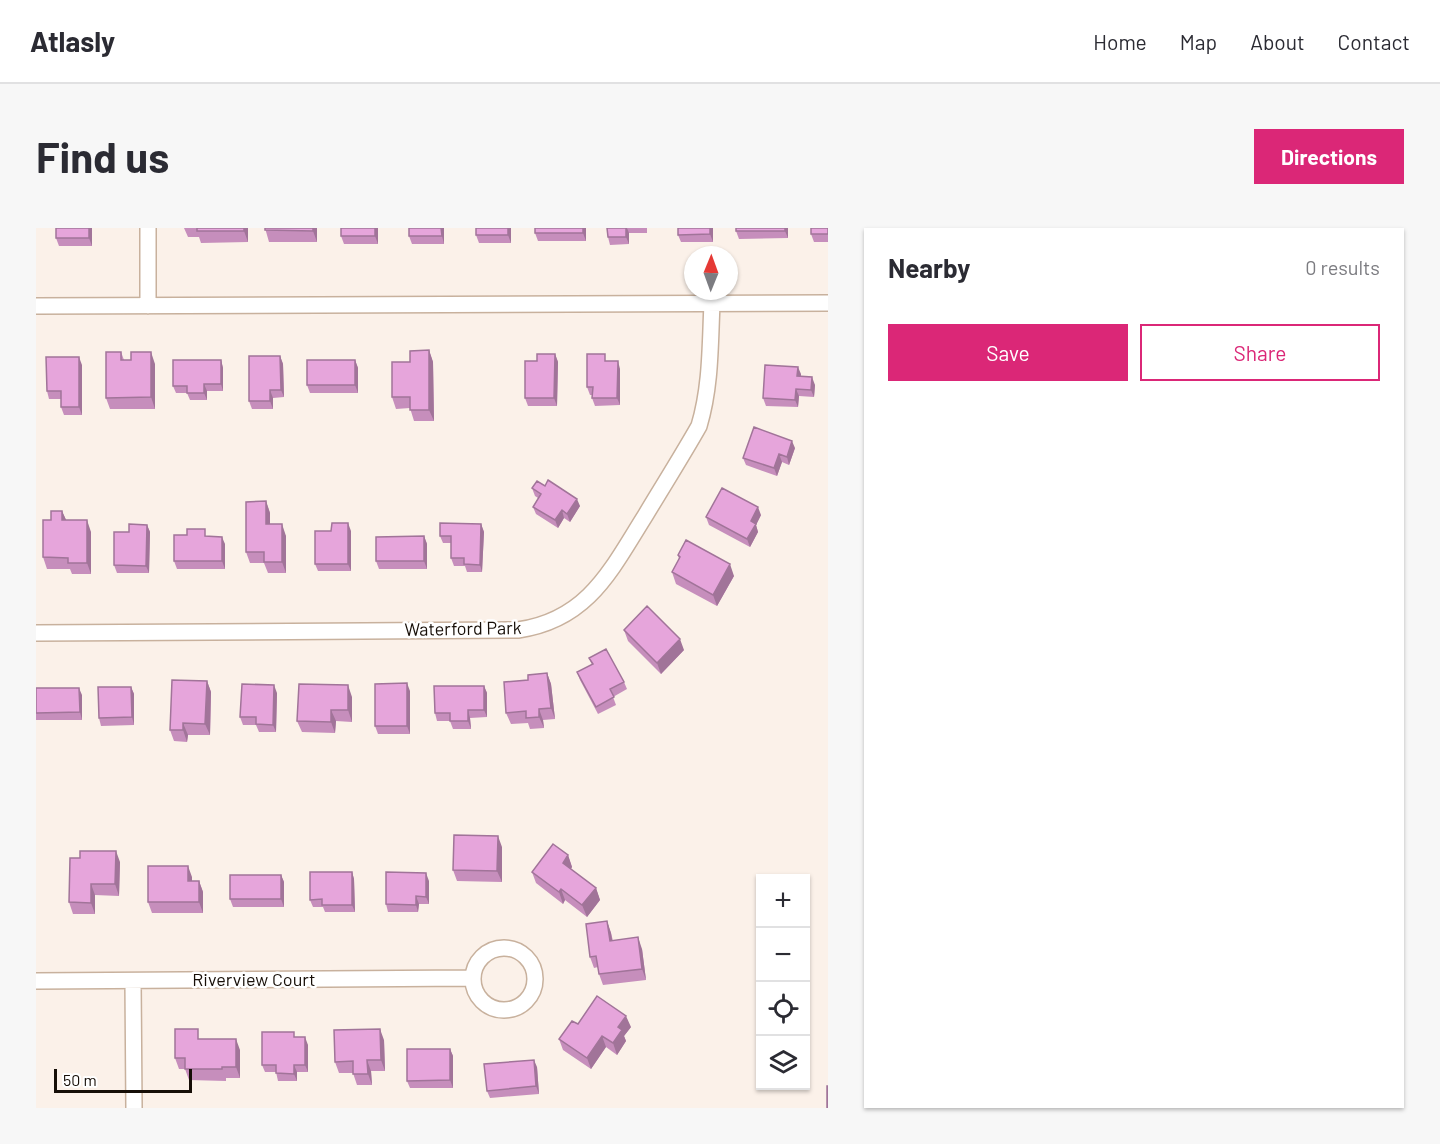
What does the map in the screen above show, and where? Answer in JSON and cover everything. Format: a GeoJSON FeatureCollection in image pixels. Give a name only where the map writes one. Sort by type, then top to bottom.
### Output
{"type":"FeatureCollection","features":[{"type":"Feature","properties":{"kind":"street"},"geometry":{"type":"LineString","coordinates":[[148,228],[148,306]]}},
{"type":"Feature","properties":{"kind":"street","name":"Waterford Park"},"geometry":{"type":"LineString","coordinates":[[36,633],[518,630],[554,621],[572,610],[601,585],[699,426],[709,378],[712,303]]}},
{"type":"Feature","properties":{"kind":"street"},"geometry":{"type":"LineString","coordinates":[[36,306],[828,303]]}},
{"type":"Feature","properties":{"kind":"street"},"geometry":{"type":"LineString","coordinates":[[501,948],[512,949],[522,954],[533,970],[535,980],[528,998],[520,1005],[507,1010],[485,1004],[474,989],[473,978],[480,960],[490,952],[501,948]]}},
{"type":"Feature","properties":{"kind":"street","name":"Riverview Court"},"geometry":{"type":"LineString","coordinates":[[36,981],[473,978]]}},
{"type":"Feature","properties":{"kind":"street"},"geometry":{"type":"LineString","coordinates":[[133,981],[134,1108]]}},
{"type":"Feature","properties":{"kind":"building"},"geometry":{"type":"Polygon","coordinates":[[[56,228],[89,228],[89,238],[56,238],[56,228]]]}},
{"type":"Feature","properties":{"kind":"building"},"geometry":{"type":"Polygon","coordinates":[[[197,228],[244,228],[244,231],[197,231],[197,228]]]}},
{"type":"Feature","properties":{"kind":"building"},"geometry":{"type":"Polygon","coordinates":[[[265,228],[313,228],[313,231],[265,230],[265,228]]]}},
{"type":"Feature","properties":{"kind":"building"},"geometry":{"type":"Polygon","coordinates":[[[341,228],[375,228],[375,236],[341,236],[341,228]]]}},
{"type":"Feature","properties":{"kind":"building"},"geometry":{"type":"Polygon","coordinates":[[[409,228],[441,228],[442,236],[409,236],[409,228]]]}},
{"type":"Feature","properties":{"kind":"building"},"geometry":{"type":"Polygon","coordinates":[[[476,228],[508,228],[508,235],[476,235],[476,228]]]}},
{"type":"Feature","properties":{"kind":"building"},"geometry":{"type":"Polygon","coordinates":[[[535,228],[583,228],[583,233],[535,233],[535,228]]]}},
{"type":"Feature","properties":{"kind":"building"},"geometry":{"type":"Polygon","coordinates":[[[607,228],[626,228],[626,237],[608,237],[607,228]]]}},
{"type":"Feature","properties":{"kind":"building"},"geometry":{"type":"Polygon","coordinates":[[[678,228],[710,228],[710,234],[678,235],[678,228]]]}},
{"type":"Feature","properties":{"kind":"building"},"geometry":{"type":"Polygon","coordinates":[[[736,228],[785,228],[785,231],[736,231],[736,228]]]}},
{"type":"Feature","properties":{"kind":"building"},"geometry":{"type":"Polygon","coordinates":[[[811,228],[828,228],[828,234],[811,234],[811,228]]]}},
{"type":"Feature","properties":{"kind":"building"},"geometry":{"type":"Polygon","coordinates":[[[429,350],[429,410],[410,410],[410,397],[392,397],[392,362],[410,362],[410,351],[429,350]]]}},
{"type":"Feature","properties":{"kind":"building"},"geometry":{"type":"Polygon","coordinates":[[[106,352],[121,352],[121,360],[131,360],[131,352],[151,352],[151,397],[106,398],[106,352]]]}},
{"type":"Feature","properties":{"kind":"building"},"geometry":{"type":"Polygon","coordinates":[[[537,354],[555,354],[554,398],[525,398],[525,361],[537,361],[537,354]]]}},
{"type":"Feature","properties":{"kind":"building"},"geometry":{"type":"Polygon","coordinates":[[[587,354],[605,354],[605,361],[618,361],[617,398],[592,398],[593,387],[587,387],[587,354]]]}},
{"type":"Feature","properties":{"kind":"building"},"geometry":{"type":"Polygon","coordinates":[[[249,356],[280,356],[281,390],[270,390],[270,401],[249,401],[249,356]]]}},
{"type":"Feature","properties":{"kind":"building"},"geometry":{"type":"Polygon","coordinates":[[[46,357],[79,357],[79,407],[61,407],[61,391],[47,391],[46,357]]]}},
{"type":"Feature","properties":{"kind":"building"},"geometry":{"type":"Polygon","coordinates":[[[173,360],[221,360],[221,384],[204,384],[204,393],[187,393],[187,386],[173,386],[173,360]]]}},
{"type":"Feature","properties":{"kind":"building"},"geometry":{"type":"Polygon","coordinates":[[[307,360],[355,360],[355,385],[307,385],[307,360]]]}},
{"type":"Feature","properties":{"kind":"building"},"geometry":{"type":"Polygon","coordinates":[[[765,365],[798,367],[797,376],[812,377],[811,390],[796,389],[795,400],[763,398],[765,365]]]}},
{"type":"Feature","properties":{"kind":"building"},"geometry":{"type":"Polygon","coordinates":[[[754,427],[792,441],[787,457],[779,454],[774,468],[743,458],[754,427]]]}},
{"type":"Feature","properties":{"kind":"building"},"geometry":{"type":"Polygon","coordinates":[[[548,480],[577,499],[567,514],[562,510],[555,520],[533,507],[541,494],[532,488],[537,481],[545,486],[548,480]]]}},
{"type":"Feature","properties":{"kind":"building"},"geometry":{"type":"Polygon","coordinates":[[[722,488],[758,507],[751,521],[756,524],[747,539],[706,517],[722,488]]]}},
{"type":"Feature","properties":{"kind":"building"},"geometry":{"type":"Polygon","coordinates":[[[266,501],[266,524],[282,524],[282,562],[264,562],[264,552],[246,552],[246,502],[266,501]]]}},
{"type":"Feature","properties":{"kind":"building"},"geometry":{"type":"Polygon","coordinates":[[[51,511],[62,511],[62,520],[87,520],[87,563],[68,563],[68,558],[43,557],[43,520],[51,520],[51,511]]]}},
{"type":"Feature","properties":{"kind":"building"},"geometry":{"type":"Polygon","coordinates":[[[332,523],[348,523],[348,564],[315,564],[315,531],[331,531],[332,523]]]}},
{"type":"Feature","properties":{"kind":"building"},"geometry":{"type":"Polygon","coordinates":[[[440,523],[481,524],[480,565],[464,564],[464,558],[451,558],[451,536],[440,536],[440,523]]]}},
{"type":"Feature","properties":{"kind":"building"},"geometry":{"type":"Polygon","coordinates":[[[129,524],[147,525],[146,566],[114,565],[114,532],[129,532],[129,524]]]}},
{"type":"Feature","properties":{"kind":"building"},"geometry":{"type":"Polygon","coordinates":[[[187,529],[205,529],[205,536],[222,537],[222,561],[174,561],[174,535],[187,535],[187,529]]]}},
{"type":"Feature","properties":{"kind":"building"},"geometry":{"type":"Polygon","coordinates":[[[424,536],[424,561],[376,561],[376,537],[424,536]]]}},
{"type":"Feature","properties":{"kind":"building"},"geometry":{"type":"Polygon","coordinates":[[[686,540],[730,564],[713,595],[672,572],[686,540]]]}},
{"type":"Feature","properties":{"kind":"building"},"geometry":{"type":"Polygon","coordinates":[[[647,606],[680,639],[657,663],[624,630],[647,606]]]}},
{"type":"Feature","properties":{"kind":"building"},"geometry":{"type":"Polygon","coordinates":[[[606,649],[624,682],[610,689],[614,697],[596,707],[577,672],[593,664],[589,658],[606,649]]]}},
{"type":"Feature","properties":{"kind":"building"},"geometry":{"type":"Polygon","coordinates":[[[547,673],[551,708],[539,709],[539,717],[526,718],[526,711],[506,713],[504,682],[528,680],[528,675],[547,673]]]}},
{"type":"Feature","properties":{"kind":"building"},"geometry":{"type":"Polygon","coordinates":[[[172,680],[207,681],[205,724],[183,723],[183,730],[170,730],[172,680]]]}},
{"type":"Feature","properties":{"kind":"building"},"geometry":{"type":"Polygon","coordinates":[[[407,683],[407,726],[375,726],[375,684],[407,683]]]}},
{"type":"Feature","properties":{"kind":"building"},"geometry":{"type":"Polygon","coordinates":[[[242,684],[274,685],[273,725],[256,724],[256,717],[240,717],[242,684]]]}},
{"type":"Feature","properties":{"kind":"building"},"geometry":{"type":"Polygon","coordinates":[[[299,684],[348,685],[348,710],[331,710],[331,722],[297,721],[299,684]]]}},
{"type":"Feature","properties":{"kind":"building"},"geometry":{"type":"Polygon","coordinates":[[[434,686],[484,686],[484,710],[468,710],[468,721],[450,721],[450,713],[435,713],[434,686]]]}},
{"type":"Feature","properties":{"kind":"building"},"geometry":{"type":"Polygon","coordinates":[[[98,687],[131,687],[132,717],[99,718],[98,687]]]}},
{"type":"Feature","properties":{"kind":"building"},"geometry":{"type":"Polygon","coordinates":[[[36,688],[79,688],[80,712],[36,713],[36,688]]]}},
{"type":"Feature","properties":{"kind":"building"},"geometry":{"type":"Polygon","coordinates":[[[454,835],[498,836],[497,871],[453,870],[454,835]]]}},
{"type":"Feature","properties":{"kind":"building"},"geometry":{"type":"Polygon","coordinates":[[[553,844],[568,855],[563,863],[596,888],[582,905],[561,889],[559,892],[532,872],[553,844]]]}},
{"type":"Feature","properties":{"kind":"building"},"geometry":{"type":"Polygon","coordinates":[[[80,851],[116,851],[115,884],[91,884],[91,903],[69,902],[70,858],[80,858],[80,851]]]}},
{"type":"Feature","properties":{"kind":"building"},"geometry":{"type":"Polygon","coordinates":[[[148,866],[188,866],[188,881],[199,881],[199,902],[148,902],[148,866]]]}},
{"type":"Feature","properties":{"kind":"building"},"geometry":{"type":"Polygon","coordinates":[[[310,872],[352,872],[352,905],[322,905],[322,899],[310,900],[310,872]]]}},
{"type":"Feature","properties":{"kind":"building"},"geometry":{"type":"Polygon","coordinates":[[[386,872],[426,873],[426,897],[416,896],[416,905],[386,904],[386,872]]]}},
{"type":"Feature","properties":{"kind":"building"},"geometry":{"type":"Polygon","coordinates":[[[230,875],[281,875],[281,899],[230,899],[230,875]]]}},
{"type":"Feature","properties":{"kind":"building"},"geometry":{"type":"Polygon","coordinates":[[[607,921],[610,941],[638,937],[642,969],[599,974],[596,956],[590,957],[586,924],[607,921]]]}},
{"type":"Feature","properties":{"kind":"building"},"geometry":{"type":"Polygon","coordinates":[[[597,996],[626,1016],[618,1027],[622,1030],[613,1043],[602,1036],[587,1058],[559,1039],[572,1021],[578,1024],[597,996]]]}},
{"type":"Feature","properties":{"kind":"building"},"geometry":{"type":"Polygon","coordinates":[[[175,1029],[198,1029],[198,1039],[236,1039],[236,1067],[185,1069],[185,1058],[175,1058],[175,1029]]]}},
{"type":"Feature","properties":{"kind":"building"},"geometry":{"type":"Polygon","coordinates":[[[380,1029],[381,1060],[367,1060],[368,1074],[353,1074],[353,1061],[335,1062],[334,1030],[380,1029]]]}},
{"type":"Feature","properties":{"kind":"building"},"geometry":{"type":"Polygon","coordinates":[[[262,1032],[294,1032],[294,1037],[305,1037],[305,1065],[294,1065],[294,1074],[276,1073],[276,1065],[262,1065],[262,1032]]]}},
{"type":"Feature","properties":{"kind":"building"},"geometry":{"type":"Polygon","coordinates":[[[407,1049],[450,1049],[450,1080],[407,1081],[407,1049]]]}},
{"type":"Feature","properties":{"kind":"building"},"geometry":{"type":"Polygon","coordinates":[[[534,1060],[536,1086],[487,1091],[484,1064],[534,1060]]]}}]}
